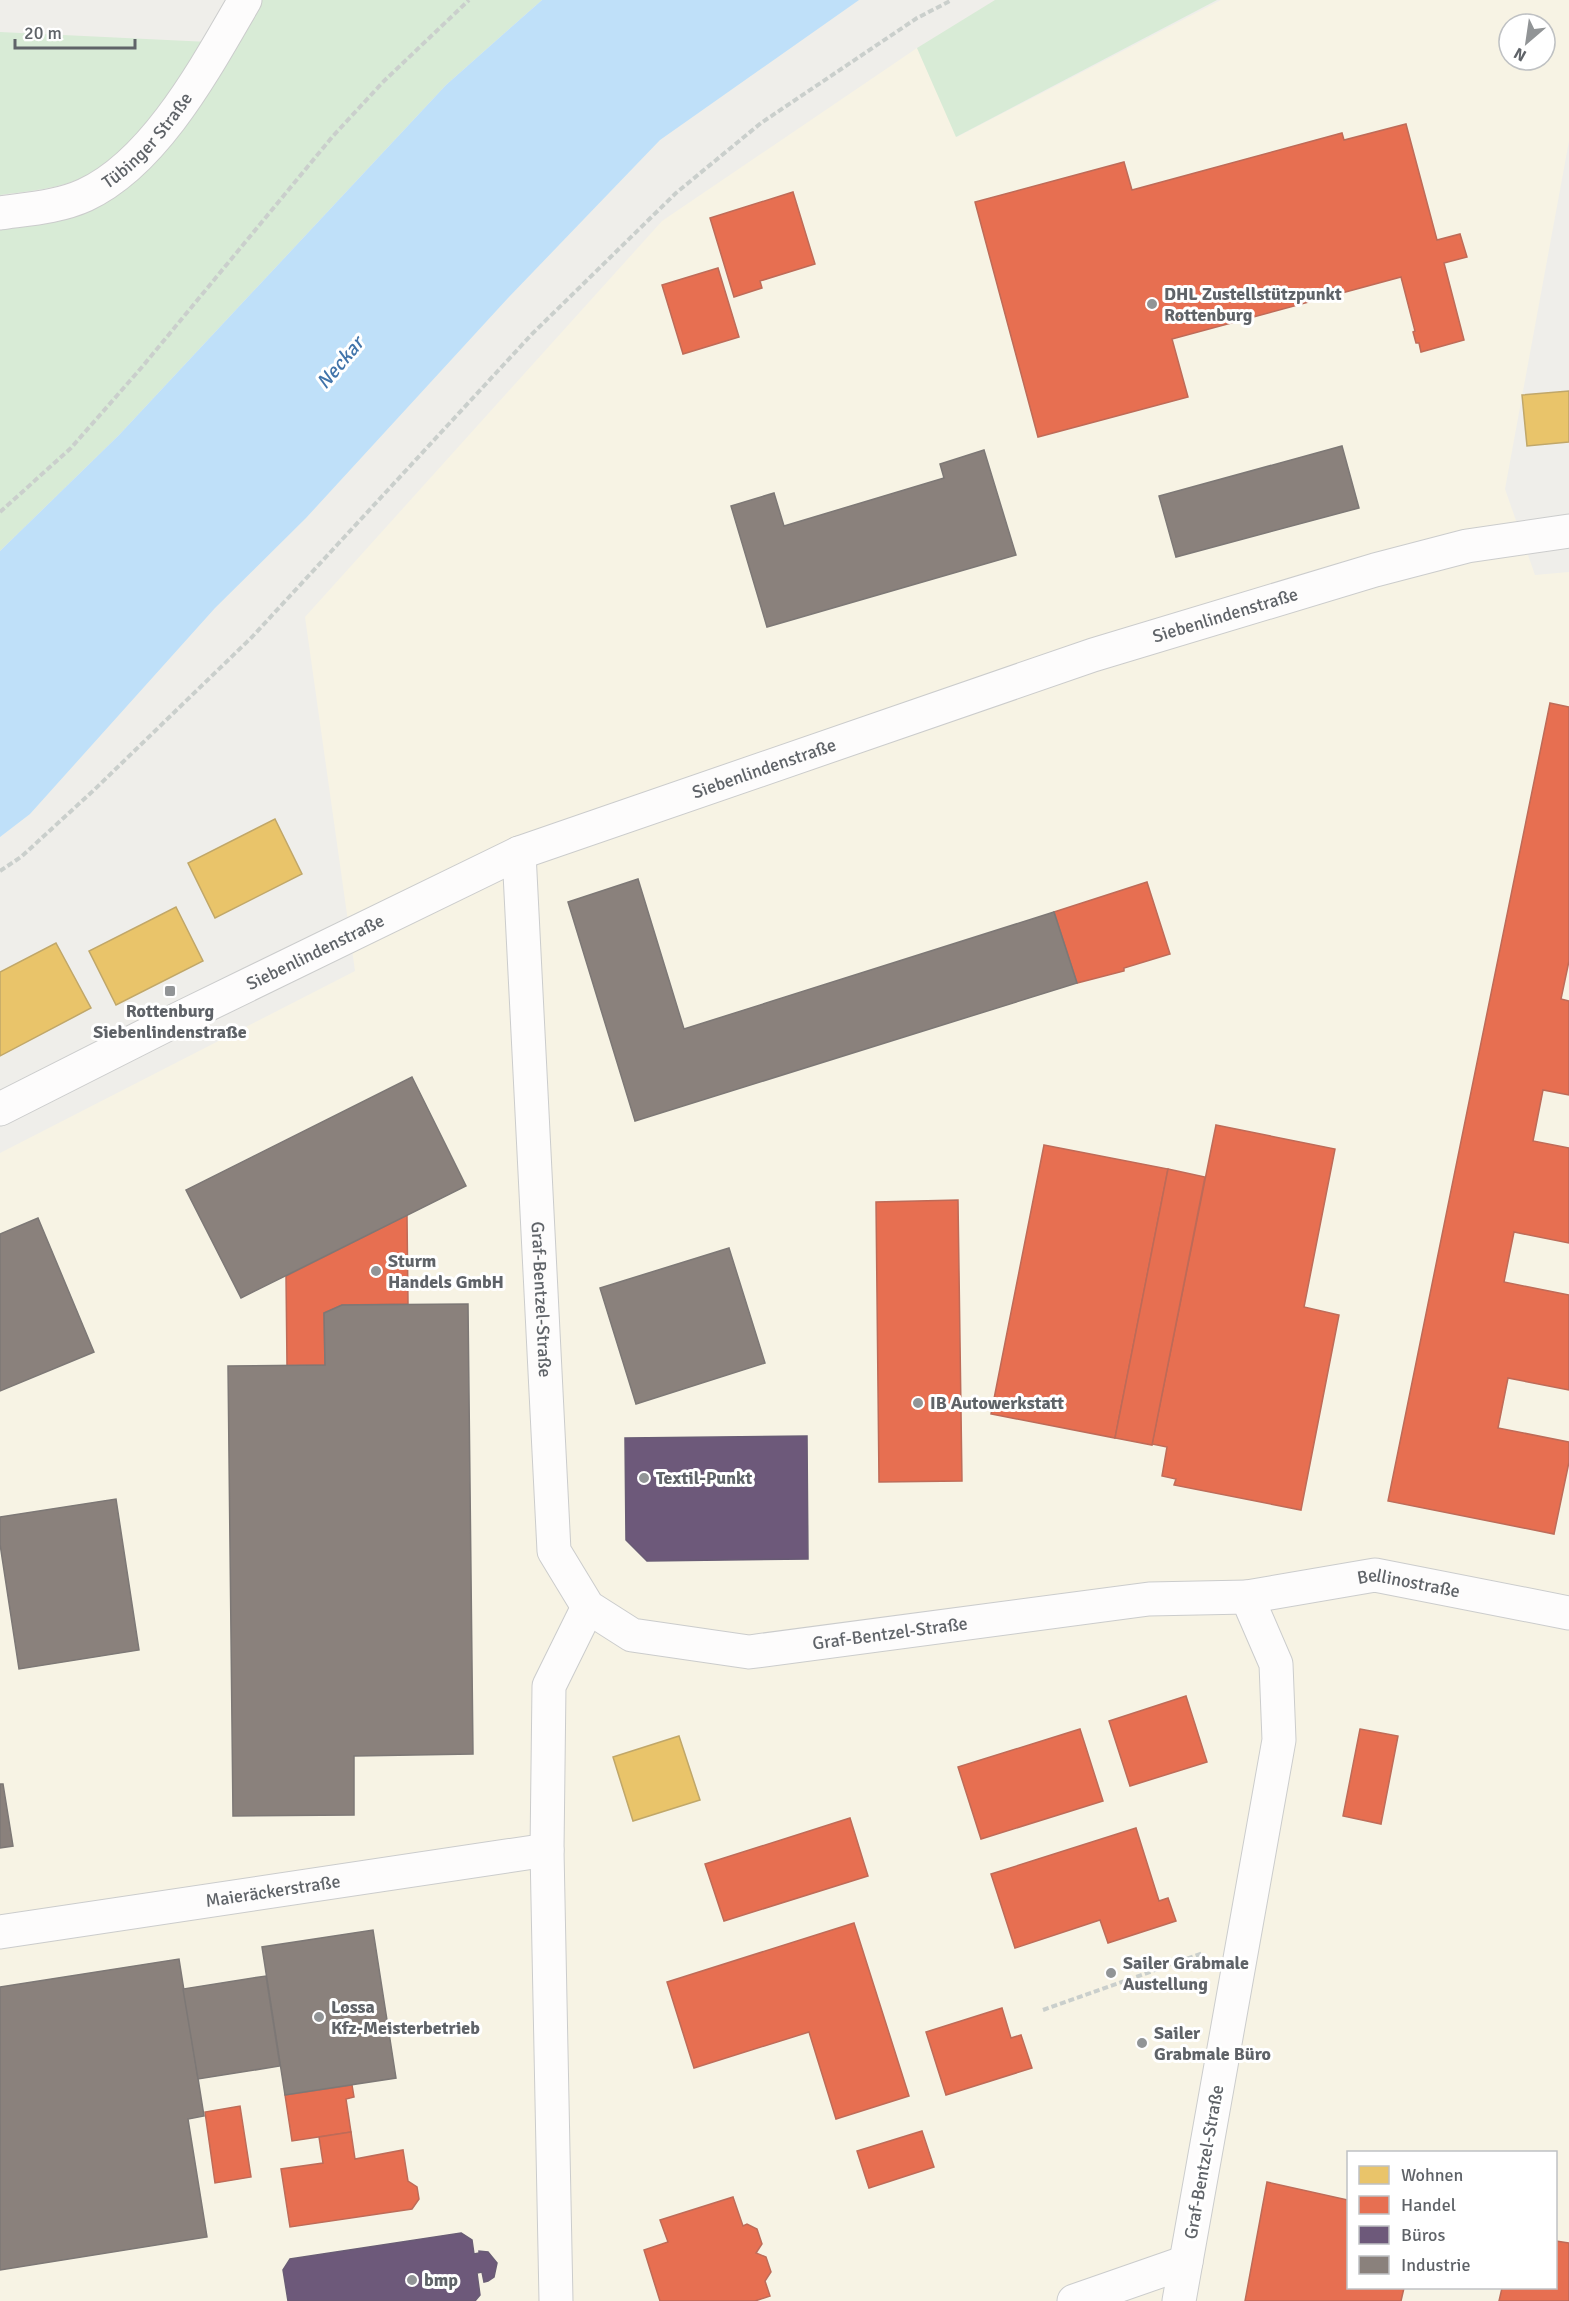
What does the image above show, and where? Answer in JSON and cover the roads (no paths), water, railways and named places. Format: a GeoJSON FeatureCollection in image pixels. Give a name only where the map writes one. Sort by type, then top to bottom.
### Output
{"type":"FeatureCollection","features":[{"type":"Feature","properties":{"kind":"street","name":"Tübinger Straße"},"geometry":{"type":"LineString","coordinates":[[0,213],[60,203],[83,196],[108,183],[133,161],[167,124],[245,0]]}},
{"type":"Feature","properties":{"kind":"street","name":"Siebenlindenstraße"},"geometry":{"type":"LineString","coordinates":[[0,1109],[176,1020],[519,853],[1111,650],[1375,570],[1467,546],[1569,531]]}},
{"type":"Feature","properties":{"kind":"street","name":"Graf-Bentzel-Straße"},"geometry":{"type":"LineString","coordinates":[[519,853],[554,1551],[588,1607],[632,1635],[749,1652],[1149,1599],[1247,1597],[1276,1664],[1279,1740],[1179,2301]]}},
{"type":"Feature","properties":{"kind":"street","name":"Bellinostraße"},"geometry":{"type":"LineString","coordinates":[[1247,1597],[1375,1575],[1569,1613]]}},
{"type":"Feature","properties":{"kind":"street"},"geometry":{"type":"LineString","coordinates":[[556,2301],[547,1850],[549,1686],[588,1607]]}},
{"type":"Feature","properties":{"kind":"street","name":"Maieräckerstraße"},"geometry":{"type":"LineString","coordinates":[[0,1932],[547,1850]]}},
{"type":"Feature","properties":{"kind":"street"},"geometry":{"type":"LineString","coordinates":[[1074,2301],[1186,2262]]}},
{"type":"Feature","properties":{"kind":"water","name":"Neckar"},"geometry":{"type":"Polygon","coordinates":[[[542,0],[859,0],[660,140],[508,298],[306,518],[215,608],[30,814],[0,837],[0,551],[119,435],[446,85],[542,0]]]}},
{"type":"Feature","properties":{"kind":"place","name":"DHL Zustellstützpunkt Rottenburg"},"geometry":{"type":"Point","coordinates":[1152,304]}},
{"type":"Feature","properties":{"kind":"place","name":"Rottenburg Siebenlindenstraße"},"geometry":{"type":"Point","coordinates":[170,991]}},
{"type":"Feature","properties":{"kind":"place","name":"Sturm Handels GmbH"},"geometry":{"type":"Point","coordinates":[376,1271]}},
{"type":"Feature","properties":{"kind":"place","name":"IB Autowerkstatt"},"geometry":{"type":"Point","coordinates":[918,1403]}},
{"type":"Feature","properties":{"kind":"place","name":"Textil-Punkt"},"geometry":{"type":"Point","coordinates":[644,1478]}},
{"type":"Feature","properties":{"kind":"place","name":"Sailer Grabmale Austellung"},"geometry":{"type":"Point","coordinates":[1111,1973]}},
{"type":"Feature","properties":{"kind":"place","name":"Lossa Kfz-Meisterbetrieb"},"geometry":{"type":"Point","coordinates":[319,2017]}},
{"type":"Feature","properties":{"kind":"place","name":"Sailer Grabmale Büro"},"geometry":{"type":"Point","coordinates":[1142,2043]}},
{"type":"Feature","properties":{"kind":"place","name":"bmp"},"geometry":{"type":"Point","coordinates":[412,2280]}}]}
